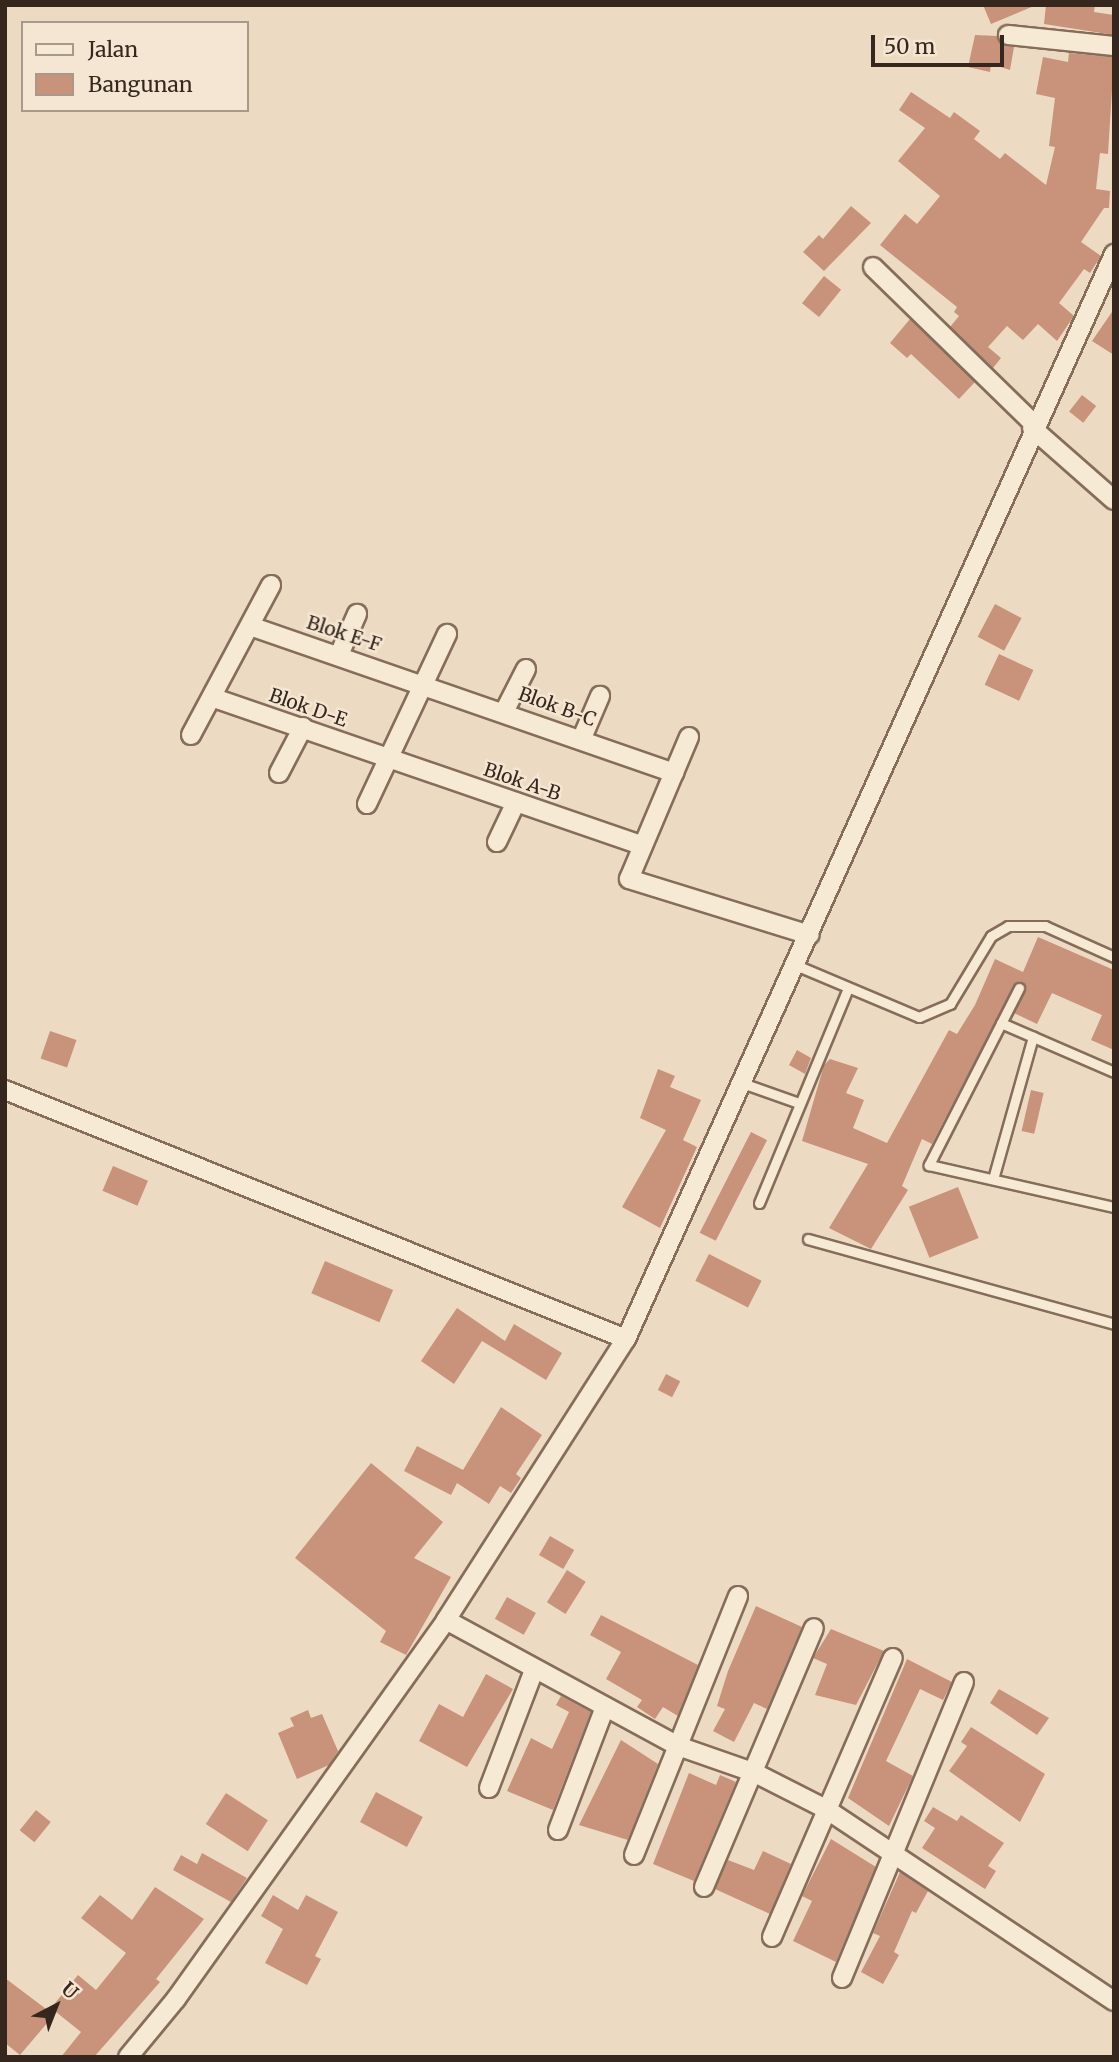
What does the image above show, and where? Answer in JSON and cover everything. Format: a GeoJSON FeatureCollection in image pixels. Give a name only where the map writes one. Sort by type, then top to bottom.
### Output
{"type":"FeatureCollection","features":[{"type":"Feature","properties":{"kind":"street"},"geometry":{"type":"LineString","coordinates":[[1008,35],[1114,46]]}},
{"type":"Feature","properties":{"kind":"street"},"geometry":{"type":"LineString","coordinates":[[128,2057],[247,1900],[446,1620],[626,1339],[745,1084],[1033,426],[1114,254]]}},
{"type":"Feature","properties":{"kind":"street"},"geometry":{"type":"LineString","coordinates":[[873,267],[1033,426],[1114,500]]}},
{"type":"Feature","properties":{"kind":"street"},"geometry":{"type":"LineString","coordinates":[[191,735],[214,698],[271,585]]}},
{"type":"Feature","properties":{"kind":"street"},"geometry":{"type":"LineString","coordinates":[[339,655],[357,614]]}},
{"type":"Feature","properties":{"kind":"street","name":"Blok E-F"},"geometry":{"type":"LineString","coordinates":[[250,626],[425,682]]}},
{"type":"Feature","properties":{"kind":"street"},"geometry":{"type":"LineString","coordinates":[[367,804],[447,634]]}},
{"type":"Feature","properties":{"kind":"street"},"geometry":{"type":"LineString","coordinates":[[505,710],[526,668]]}},
{"type":"Feature","properties":{"kind":"street","name":"Blok B-C"},"geometry":{"type":"LineString","coordinates":[[425,682],[674,773]]}},
{"type":"Feature","properties":{"kind":"street"},"geometry":{"type":"LineString","coordinates":[[582,738],[600,696]]}},
{"type":"Feature","properties":{"kind":"street","name":"Blok D-E"},"geometry":{"type":"LineString","coordinates":[[214,698],[388,759]]}},
{"type":"Feature","properties":{"kind":"street"},"geometry":{"type":"LineString","coordinates":[[279,773],[303,727]]}},
{"type":"Feature","properties":{"kind":"street"},"geometry":{"type":"LineString","coordinates":[[689,737],[629,879],[810,935]]}},
{"type":"Feature","properties":{"kind":"street","name":"Blok A-B"},"geometry":{"type":"LineString","coordinates":[[388,759],[642,845]]}},
{"type":"Feature","properties":{"kind":"street"},"geometry":{"type":"LineString","coordinates":[[497,842],[516,802]]}},
{"type":"Feature","properties":{"kind":"street"},"geometry":{"type":"LineString","coordinates":[[5,1090],[626,1339]]}},
{"type":"Feature","properties":{"kind":"street"},"geometry":{"type":"LineString","coordinates":[[634,1855],[738,1596]]}},
{"type":"Feature","properties":{"kind":"street"},"geometry":{"type":"LineString","coordinates":[[446,1620],[678,1746],[755,1773],[826,1809],[1114,2001]]}},
{"type":"Feature","properties":{"kind":"street"},"geometry":{"type":"LineString","coordinates":[[704,1887],[755,1773],[814,1628]]}},
{"type":"Feature","properties":{"kind":"street"},"geometry":{"type":"LineString","coordinates":[[772,1937],[892,1658]]}},
{"type":"Feature","properties":{"kind":"street"},"geometry":{"type":"LineString","coordinates":[[489,1788],[534,1670]]}},
{"type":"Feature","properties":{"kind":"street"},"geometry":{"type":"LineString","coordinates":[[842,1978],[964,1682]]}},
{"type":"Feature","properties":{"kind":"street"},"geometry":{"type":"LineString","coordinates":[[558,1830],[605,1706]]}},
{"type":"Feature","properties":{"kind":"lane"},"geometry":{"type":"LineString","coordinates":[[798,966],[919,1017],[942,1012],[991,936],[1009,926],[1045,926],[1114,957]]}},
{"type":"Feature","properties":{"kind":"lane"},"geometry":{"type":"LineString","coordinates":[[759,1203],[796,1102],[848,988]]}},
{"type":"Feature","properties":{"kind":"lane"},"geometry":{"type":"LineString","coordinates":[[1019,988],[929,1164],[1114,1206]]}},
{"type":"Feature","properties":{"kind":"lane"},"geometry":{"type":"LineString","coordinates":[[1001,1023],[1114,1072]]}},
{"type":"Feature","properties":{"kind":"lane"},"geometry":{"type":"LineString","coordinates":[[993,1179],[1033,1037]]}},
{"type":"Feature","properties":{"kind":"lane"},"geometry":{"type":"LineString","coordinates":[[745,1084],[796,1102]]}},
{"type":"Feature","properties":{"kind":"lane"},"geometry":{"type":"LineString","coordinates":[[808,1238],[1114,1324]]}},
{"type":"Feature","properties":{"kind":"building"},"geometry":{"type":"Polygon","coordinates":[[[983,5],[1034,5],[1034,6],[991,24],[983,5]]]}},
{"type":"Feature","properties":{"kind":"building"},"geometry":{"type":"Polygon","coordinates":[[[1046,5],[1095,5],[1094,12],[1114,15],[1114,35],[1044,24],[1046,5]]]}},
{"type":"Feature","properties":{"kind":"building"},"geometry":{"type":"Polygon","coordinates":[[[975,35],[997,36],[1002,45],[1014,47],[1010,70],[991,64],[990,72],[968,67],[975,35]]]}},
{"type":"Feature","properties":{"kind":"building"},"geometry":{"type":"Polygon","coordinates":[[[1069,53],[1114,57],[1108,154],[1100,153],[1096,189],[1110,191],[1109,208],[1104,208],[1081,242],[1101,256],[1090,273],[1084,269],[1059,303],[1074,316],[1057,341],[1038,324],[1023,340],[1007,326],[988,347],[1001,358],[993,368],[950,327],[959,316],[954,312],[957,307],[880,245],[905,214],[917,224],[940,196],[898,161],[925,128],[899,110],[911,92],[950,118],[954,112],[980,131],[974,139],[1000,159],[1005,153],[1046,185],[1055,147],[1049,146],[1055,98],[1036,94],[1043,57],[1068,62],[1069,53]]]}},
{"type":"Feature","properties":{"kind":"building"},"geometry":{"type":"Polygon","coordinates":[[[851,206],[871,223],[824,271],[803,252],[819,235],[823,239],[851,206]]]}},
{"type":"Feature","properties":{"kind":"building"},"geometry":{"type":"Polygon","coordinates":[[[824,276],[841,290],[819,317],[802,303],[824,276]]]}},
{"type":"Feature","properties":{"kind":"building"},"geometry":{"type":"Polygon","coordinates":[[[1114,309],[1114,355],[1092,341],[1114,309]]]}},
{"type":"Feature","properties":{"kind":"building"},"geometry":{"type":"Polygon","coordinates":[[[910,319],[975,382],[959,399],[911,354],[907,358],[890,343],[910,319]]]}},
{"type":"Feature","properties":{"kind":"building"},"geometry":{"type":"Polygon","coordinates":[[[1082,395],[1096,406],[1083,423],[1069,412],[1082,395]]]}},
{"type":"Feature","properties":{"kind":"building"},"geometry":{"type":"Polygon","coordinates":[[[995,604],[1021,618],[1004,651],[978,637],[995,604]]]}},
{"type":"Feature","properties":{"kind":"building"},"geometry":{"type":"Polygon","coordinates":[[[999,654],[1033,670],[1019,701],[985,685],[999,654]]]}},
{"type":"Feature","properties":{"kind":"building"},"geometry":{"type":"Polygon","coordinates":[[[1038,937],[1114,970],[1114,1050],[1091,1040],[1102,1015],[1052,993],[1037,1024],[1014,1013],[1026,988],[1016,982],[932,1144],[922,1139],[902,1186],[908,1190],[871,1249],[829,1228],[868,1164],[802,1141],[824,1065],[830,1059],[858,1068],[846,1093],[864,1100],[853,1128],[887,1143],[949,1030],[957,1034],[975,1005],[995,959],[1023,972],[1038,937]]]}},
{"type":"Feature","properties":{"kind":"building"},"geometry":{"type":"Polygon","coordinates":[[[50,1031],[76,1040],[67,1068],[41,1058],[50,1031]]]}},
{"type":"Feature","properties":{"kind":"building"},"geometry":{"type":"Polygon","coordinates":[[[797,1050],[811,1058],[805,1074],[789,1065],[797,1050]]]}},
{"type":"Feature","properties":{"kind":"building"},"geometry":{"type":"Polygon","coordinates":[[[658,1069],[675,1076],[670,1087],[701,1100],[683,1140],[697,1147],[660,1228],[622,1207],[666,1130],[640,1118],[658,1069]]]}},
{"type":"Feature","properties":{"kind":"building"},"geometry":{"type":"Polygon","coordinates":[[[1031,1090],[1044,1093],[1034,1134],[1022,1131],[1031,1090]]]}},
{"type":"Feature","properties":{"kind":"building"},"geometry":{"type":"Polygon","coordinates":[[[751,1132],[767,1140],[716,1241],[700,1233],[751,1132]]]}},
{"type":"Feature","properties":{"kind":"building"},"geometry":{"type":"Polygon","coordinates":[[[113,1166],[148,1181],[137,1206],[102,1191],[113,1166]]]}},
{"type":"Feature","properties":{"kind":"building"},"geometry":{"type":"Polygon","coordinates":[[[958,1187],[979,1238],[929,1258],[909,1207],[958,1187]]]}},
{"type":"Feature","properties":{"kind":"building"},"geometry":{"type":"Polygon","coordinates":[[[709,1254],[762,1281],[748,1308],[695,1281],[709,1254]]]}},
{"type":"Feature","properties":{"kind":"building"},"geometry":{"type":"Polygon","coordinates":[[[325,1261],[393,1290],[379,1322],[311,1293],[325,1261]]]}},
{"type":"Feature","properties":{"kind":"building"},"geometry":{"type":"Polygon","coordinates":[[[457,1308],[505,1341],[514,1324],[562,1353],[546,1380],[482,1341],[454,1384],[421,1361],[457,1308]]]}},
{"type":"Feature","properties":{"kind":"building"},"geometry":{"type":"Polygon","coordinates":[[[666,1374],[680,1381],[672,1397],[658,1390],[666,1374]]]}},
{"type":"Feature","properties":{"kind":"building"},"geometry":{"type":"Polygon","coordinates":[[[501,1407],[542,1435],[516,1474],[521,1478],[511,1493],[500,1486],[489,1504],[457,1483],[451,1495],[404,1471],[417,1446],[463,1470],[501,1407]]]}},
{"type":"Feature","properties":{"kind":"building"},"geometry":{"type":"Polygon","coordinates":[[[371,1463],[443,1522],[414,1558],[451,1577],[406,1655],[380,1642],[386,1631],[295,1558],[371,1463]]]}},
{"type":"Feature","properties":{"kind":"building"},"geometry":{"type":"Polygon","coordinates":[[[550,1536],[574,1550],[563,1569],[539,1555],[550,1536]]]}},
{"type":"Feature","properties":{"kind":"building"},"geometry":{"type":"Polygon","coordinates":[[[567,1570],[586,1582],[566,1614],[547,1602],[567,1570]]]}},
{"type":"Feature","properties":{"kind":"building"},"geometry":{"type":"Polygon","coordinates":[[[507,1597],[536,1613],[524,1635],[495,1619],[507,1597]]]}},
{"type":"Feature","properties":{"kind":"building"},"geometry":{"type":"Polygon","coordinates":[[[756,1606],[802,1627],[767,1709],[754,1703],[734,1742],[713,1731],[725,1709],[717,1706],[728,1671],[756,1606]]]}},
{"type":"Feature","properties":{"kind":"building"},"geometry":{"type":"Polygon","coordinates":[[[601,1615],[698,1665],[678,1716],[663,1707],[655,1719],[637,1707],[642,1700],[606,1679],[621,1652],[590,1635],[601,1615]]]}},
{"type":"Feature","properties":{"kind":"building"},"geometry":{"type":"Polygon","coordinates":[[[831,1629],[884,1651],[856,1705],[815,1695],[827,1664],[813,1658],[831,1629]]]}},
{"type":"Feature","properties":{"kind":"building"},"geometry":{"type":"Polygon","coordinates":[[[907,1659],[952,1682],[943,1700],[920,1689],[886,1761],[913,1776],[889,1826],[848,1798],[907,1659]]]}},
{"type":"Feature","properties":{"kind":"building"},"geometry":{"type":"Polygon","coordinates":[[[486,1674],[513,1689],[467,1767],[419,1741],[439,1704],[463,1717],[486,1674]]]}},
{"type":"Feature","properties":{"kind":"building"},"geometry":{"type":"Polygon","coordinates":[[[999,1689],[1049,1718],[1037,1735],[990,1703],[999,1689]]]}},
{"type":"Feature","properties":{"kind":"building"},"geometry":{"type":"Polygon","coordinates":[[[561,1696],[591,1712],[553,1810],[507,1791],[531,1738],[552,1749],[569,1712],[556,1705],[561,1696]]]}},
{"type":"Feature","properties":{"kind":"building"},"geometry":{"type":"Polygon","coordinates":[[[308,1710],[311,1718],[322,1714],[338,1751],[329,1765],[297,1779],[278,1733],[294,1726],[290,1718],[308,1710]]]}},
{"type":"Feature","properties":{"kind":"building"},"geometry":{"type":"Polygon","coordinates":[[[971,1727],[1045,1774],[1020,1822],[949,1771],[967,1746],[961,1742],[971,1727]]]}},
{"type":"Feature","properties":{"kind":"building"},"geometry":{"type":"Polygon","coordinates":[[[621,1740],[658,1764],[628,1840],[579,1825],[621,1740]]]}},
{"type":"Feature","properties":{"kind":"building"},"geometry":{"type":"Polygon","coordinates":[[[689,1773],[716,1785],[720,1775],[736,1782],[694,1881],[653,1864],[689,1773]]]}},
{"type":"Feature","properties":{"kind":"building"},"geometry":{"type":"Polygon","coordinates":[[[376,1792],[423,1817],[407,1847],[360,1822],[376,1792]]]}},
{"type":"Feature","properties":{"kind":"building"},"geometry":{"type":"Polygon","coordinates":[[[226,1793],[268,1820],[248,1851],[206,1824],[226,1793]]]}},
{"type":"Feature","properties":{"kind":"building"},"geometry":{"type":"Polygon","coordinates":[[[933,1807],[957,1821],[961,1815],[1004,1843],[988,1866],[996,1871],[985,1889],[922,1848],[935,1828],[924,1821],[933,1807]]]}},
{"type":"Feature","properties":{"kind":"building"},"geometry":{"type":"Polygon","coordinates":[[[36,1810],[51,1822],[34,1842],[20,1830],[36,1810]]]}},
{"type":"Feature","properties":{"kind":"building"},"geometry":{"type":"Polygon","coordinates":[[[831,1839],[876,1867],[836,1962],[793,1941],[812,1901],[802,1896],[831,1839]]]}},
{"type":"Feature","properties":{"kind":"building"},"geometry":{"type":"Polygon","coordinates":[[[763,1851],[791,1864],[770,1914],[715,1889],[728,1860],[754,1870],[763,1851]]]}},
{"type":"Feature","properties":{"kind":"building"},"geometry":{"type":"Polygon","coordinates":[[[202,1853],[247,1878],[231,1902],[173,1870],[181,1855],[197,1864],[202,1853]]]}},
{"type":"Feature","properties":{"kind":"building"},"geometry":{"type":"Polygon","coordinates":[[[900,1872],[928,1891],[916,1913],[912,1911],[894,1952],[899,1955],[883,1984],[861,1972],[880,1936],[873,1933],[900,1872]]]}},
{"type":"Feature","properties":{"kind":"building"},"geometry":{"type":"Polygon","coordinates":[[[155,1887],[204,1919],[156,1979],[160,1982],[94,2057],[61,2057],[81,2032],[51,2008],[78,1975],[96,1990],[126,1953],[81,1918],[100,1895],[132,1920],[155,1887]]]}},
{"type":"Feature","properties":{"kind":"building"},"geometry":{"type":"Polygon","coordinates":[[[273,1895],[298,1910],[306,1895],[338,1912],[315,1956],[321,1959],[307,1985],[265,1963],[283,1929],[261,1916],[273,1895]]]}},
{"type":"Feature","properties":{"kind":"building"},"geometry":{"type":"Polygon","coordinates":[[[5,1978],[54,2015],[20,2055],[5,2043],[5,1978]]]}}]}
